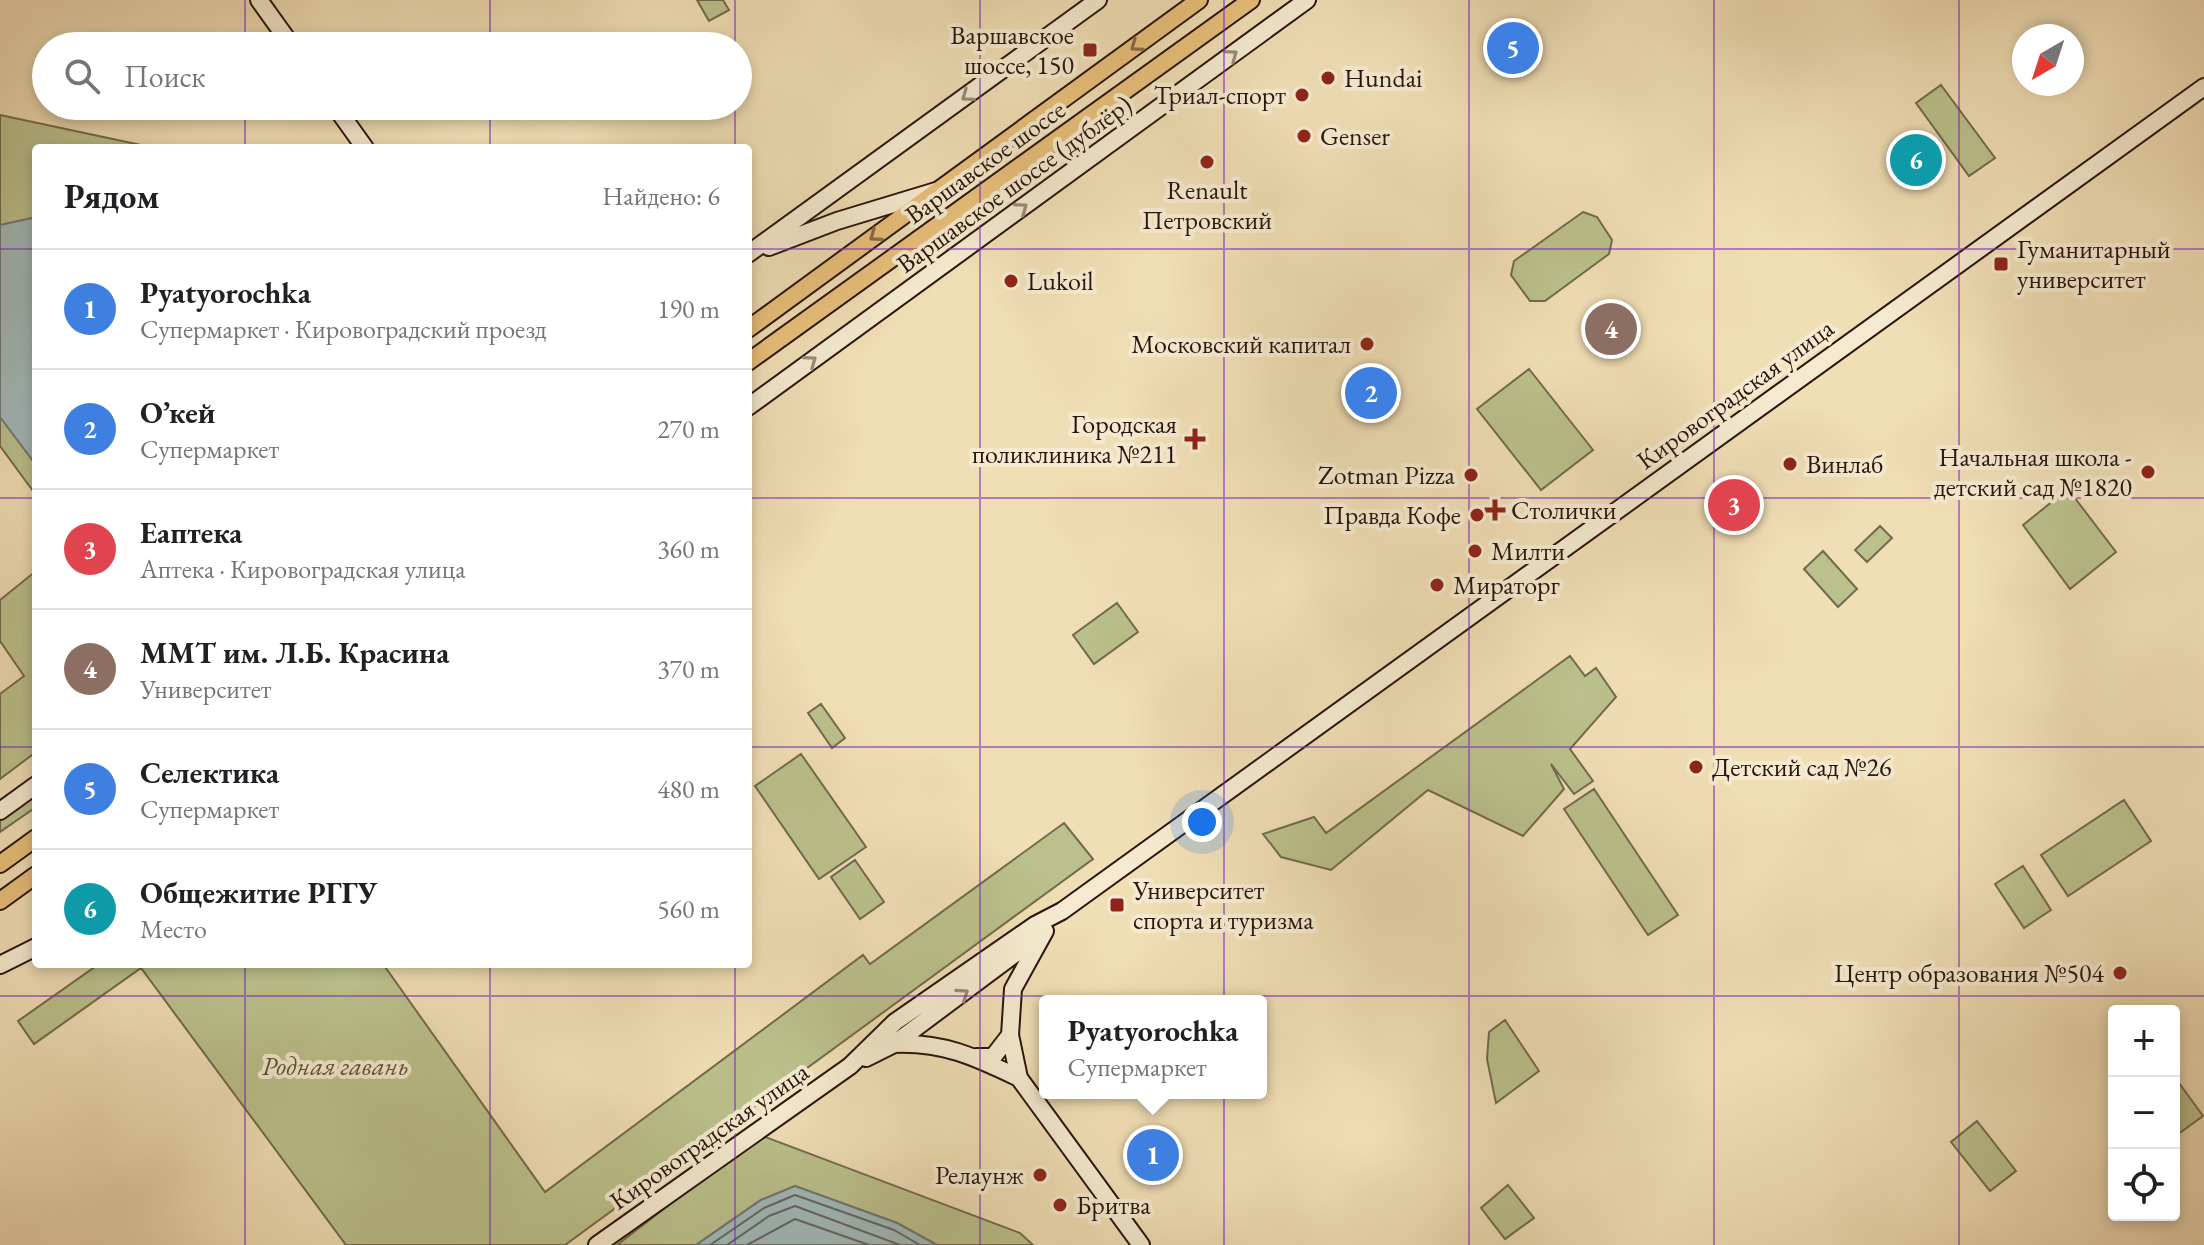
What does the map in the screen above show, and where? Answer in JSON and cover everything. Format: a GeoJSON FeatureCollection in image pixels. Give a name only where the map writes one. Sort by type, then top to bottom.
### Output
{"type":"FeatureCollection","features":[{"type":"Feature","properties":{"kind":"main road","name":"Варшавское шоссе"},"geometry":{"type":"LineString","coordinates":[[752,326],[1199,0]]}},
{"type":"Feature","properties":{"kind":"main road","name":"Варшавское шоссе"},"geometry":{"type":"LineString","coordinates":[[752,359],[1251,0]]}},
{"type":"Feature","properties":{"kind":"main road"},"geometry":{"type":"LineString","coordinates":[[0,864],[32,841]]}},
{"type":"Feature","properties":{"kind":"main road"},"geometry":{"type":"LineString","coordinates":[[0,901],[32,878]]}},
{"type":"Feature","properties":{"kind":"street"},"geometry":{"type":"LineString","coordinates":[[259,0],[282,32]]}},
{"type":"Feature","properties":{"kind":"street"},"geometry":{"type":"LineString","coordinates":[[752,252],[1098,0]]}},
{"type":"Feature","properties":{"kind":"street","name":"Варшавское шоссе (дублёр)"},"geometry":{"type":"LineString","coordinates":[[752,404],[1307,0]]}},
{"type":"Feature","properties":{"kind":"street","name":"Кировоградская улица"},"geometry":{"type":"LineString","coordinates":[[850,1066],[895,1022],[1062,911],[2204,87]]}},
{"type":"Feature","properties":{"kind":"street"},"geometry":{"type":"LineString","coordinates":[[345,120],[362,144]]}},
{"type":"Feature","properties":{"kind":"street"},"geometry":{"type":"LineString","coordinates":[[752,253],[837,221],[938,190]]}},
{"type":"Feature","properties":{"kind":"street"},"geometry":{"type":"LineString","coordinates":[[0,811],[32,788]]}},
{"type":"Feature","properties":{"kind":"street","name":"Кировоградская улица"},"geometry":{"type":"LineString","coordinates":[[597,1245],[850,1066],[894,1044],[1000,968],[1045,931],[1062,911]]}},
{"type":"Feature","properties":{"kind":"street"},"geometry":{"type":"LineString","coordinates":[[1045,931],[1013,989],[1010,1035],[1019,1078],[1141,1245]]}},
{"type":"Feature","properties":{"kind":"street"},"geometry":{"type":"LineString","coordinates":[[0,965],[32,949]]}},
{"type":"Feature","properties":{"kind":"street"},"geometry":{"type":"LineString","coordinates":[[983,962],[1000,968],[1013,989]]}},
{"type":"Feature","properties":{"kind":"street"},"geometry":{"type":"LineString","coordinates":[[932,996],[926,1019],[935,1044]]}},
{"type":"Feature","properties":{"kind":"street"},"geometry":{"type":"LineString","coordinates":[[976,1057],[993,1057],[1010,1035]]}},
{"type":"Feature","properties":{"kind":"street"},"geometry":{"type":"LineString","coordinates":[[894,1044],[935,1044],[976,1057],[1019,1078]]}},
{"type":"Feature","properties":{"kind":"green space"},"geometry":{"type":"Polygon","coordinates":[[[697,0],[723,0],[729,10],[709,21],[697,0]]]}},
{"type":"Feature","properties":{"kind":"green space"},"geometry":{"type":"Polygon","coordinates":[[[1941,85],[1995,158],[1969,176],[1916,103],[1941,85]]]}},
{"type":"Feature","properties":{"kind":"green space"},"geometry":{"type":"Polygon","coordinates":[[[0,115],[136,144],[32,144],[32,490],[0,446],[0,115]]]}},
{"type":"Feature","properties":{"kind":"green space"},"geometry":{"type":"Polygon","coordinates":[[[1583,212],[1597,217],[1612,240],[1609,254],[1545,301],[1530,301],[1511,275],[1514,261],[1583,212]]]}},
{"type":"Feature","properties":{"kind":"green space"},"geometry":{"type":"Polygon","coordinates":[[[1529,369],[1593,450],[1541,490],[1477,409],[1529,369]]]}},
{"type":"Feature","properties":{"kind":"green space"},"geometry":{"type":"Polygon","coordinates":[[[2068,489],[2116,552],[2070,589],[2023,525],[2068,489]]]}},
{"type":"Feature","properties":{"kind":"green space"},"geometry":{"type":"Polygon","coordinates":[[[1880,526],[1892,538],[1867,562],[1855,550],[1880,526]]]}},
{"type":"Feature","properties":{"kind":"green space"},"geometry":{"type":"Polygon","coordinates":[[[1823,551],[1857,589],[1838,607],[1804,569],[1823,551]]]}},
{"type":"Feature","properties":{"kind":"green space"},"geometry":{"type":"Polygon","coordinates":[[[32,574],[32,755],[0,779],[0,694],[24,676],[0,641],[0,600],[32,574]]]}},
{"type":"Feature","properties":{"kind":"green space"},"geometry":{"type":"Polygon","coordinates":[[[1117,603],[1138,632],[1094,664],[1073,635],[1117,603]]]}},
{"type":"Feature","properties":{"kind":"green space"},"geometry":{"type":"Polygon","coordinates":[[[1570,656],[1585,676],[1596,668],[1616,697],[1570,749],[1593,781],[1574,794],[1551,764],[1564,789],[1523,836],[1428,790],[1331,870],[1281,857],[1263,834],[1314,817],[1326,833],[1570,656]]]}},
{"type":"Feature","properties":{"kind":"green space"},"geometry":{"type":"Polygon","coordinates":[[[821,704],[845,738],[832,748],[808,713],[821,704]]]}},
{"type":"Feature","properties":{"kind":"green space"},"geometry":{"type":"Polygon","coordinates":[[[801,754],[866,847],[819,879],[755,786],[801,754]]]}},
{"type":"Feature","properties":{"kind":"green space"},"geometry":{"type":"Polygon","coordinates":[[[1594,789],[1678,915],[1648,935],[1564,809],[1594,789]]]}},
{"type":"Feature","properties":{"kind":"green space"},"geometry":{"type":"Polygon","coordinates":[[[32,797],[32,810],[0,832],[0,820],[32,797]]]}},
{"type":"Feature","properties":{"kind":"green space"},"geometry":{"type":"Polygon","coordinates":[[[2124,800],[2151,841],[2068,896],[2041,855],[2124,800]]]}},
{"type":"Feature","properties":{"kind":"green space","name":"Родная гавань"},"geometry":{"type":"Polygon","coordinates":[[[1064,823],[1093,859],[565,1245],[346,1245],[141,968],[386,968],[545,1192],[863,955],[870,964],[1064,823]]]}},
{"type":"Feature","properties":{"kind":"green space"},"geometry":{"type":"Polygon","coordinates":[[[855,860],[884,902],[860,919],[831,877],[855,860]]]}},
{"type":"Feature","properties":{"kind":"green space"},"geometry":{"type":"Polygon","coordinates":[[[2023,866],[2051,910],[2024,928],[1995,884],[2023,866]]]}},
{"type":"Feature","properties":{"kind":"green space","name":"Родная гавань"},"geometry":{"type":"Polygon","coordinates":[[[93,968],[141,968],[34,1044],[18,1021],[93,968]]]}},
{"type":"Feature","properties":{"kind":"green space"},"geometry":{"type":"Polygon","coordinates":[[[1505,1020],[1539,1071],[1496,1103],[1487,1059],[1489,1032],[1505,1020]]]}},
{"type":"Feature","properties":{"kind":"green space"},"geometry":{"type":"Polygon","coordinates":[[[2180,1084],[2203,1116],[2180,1133],[2180,1084]]]}},
{"type":"Feature","properties":{"kind":"green space"},"geometry":{"type":"Polygon","coordinates":[[[1977,1121],[2016,1171],[1990,1191],[1951,1142],[1977,1121]]]}},
{"type":"Feature","properties":{"kind":"green space"},"geometry":{"type":"Polygon","coordinates":[[[760,1135],[1020,1233],[1033,1245],[937,1245],[897,1223],[795,1186],[761,1200],[696,1245],[617,1245],[760,1135]]]}},
{"type":"Feature","properties":{"kind":"green space"},"geometry":{"type":"Polygon","coordinates":[[[1508,1185],[1534,1218],[1505,1239],[1481,1208],[1508,1185]]]}},
{"type":"Feature","properties":{"kind":"water"},"geometry":{"type":"Polygon","coordinates":[[[32,218],[32,460],[0,417],[0,225],[32,218]]]}},
{"type":"Feature","properties":{"kind":"water"},"geometry":{"type":"Polygon","coordinates":[[[795,1186],[897,1223],[937,1245],[696,1245],[761,1200],[795,1186]]]}},
{"type":"Feature","properties":{"kind":"place","name":"Селектика"},"geometry":{"type":"Point","coordinates":[1513,48]}},
{"type":"Feature","properties":{"kind":"place","name":"Варшавское шоссе, 150"},"geometry":{"type":"Point","coordinates":[1090,50]}},
{"type":"Feature","properties":{"kind":"place","name":"Hundai"},"geometry":{"type":"Point","coordinates":[1328,78]}},
{"type":"Feature","properties":{"kind":"place","name":"Триал-спорт"},"geometry":{"type":"Point","coordinates":[1302,95]}},
{"type":"Feature","properties":{"kind":"place","name":"Genser"},"geometry":{"type":"Point","coordinates":[1304,136]}},
{"type":"Feature","properties":{"kind":"place","name":"Общежитие РГГУ"},"geometry":{"type":"Point","coordinates":[1916,160]}},
{"type":"Feature","properties":{"kind":"place","name":"Renault Петровский"},"geometry":{"type":"Point","coordinates":[1207,162]}},
{"type":"Feature","properties":{"kind":"place","name":"Гуманитарный университет"},"geometry":{"type":"Point","coordinates":[2001,264]}},
{"type":"Feature","properties":{"kind":"place","name":"Lukoil"},"geometry":{"type":"Point","coordinates":[1011,281]}},
{"type":"Feature","properties":{"kind":"place","name":"ММТ им. Л.Б. Красина"},"geometry":{"type":"Point","coordinates":[1611,329]}},
{"type":"Feature","properties":{"kind":"place","name":"Московский капитал"},"geometry":{"type":"Point","coordinates":[1367,344]}},
{"type":"Feature","properties":{"kind":"place","name":"О’кей"},"geometry":{"type":"Point","coordinates":[1371,393]}},
{"type":"Feature","properties":{"kind":"place","name":"Городская поликлиника №211"},"geometry":{"type":"Point","coordinates":[1195,439]}},
{"type":"Feature","properties":{"kind":"place","name":"Винлаб"},"geometry":{"type":"Point","coordinates":[1790,464]}},
{"type":"Feature","properties":{"kind":"place","name":"Начальная школа - детский сад №1820"},"geometry":{"type":"Point","coordinates":[2148,472]}},
{"type":"Feature","properties":{"kind":"place","name":"Zotman Pizza"},"geometry":{"type":"Point","coordinates":[1471,475]}},
{"type":"Feature","properties":{"kind":"place","name":"Еаптека"},"geometry":{"type":"Point","coordinates":[1734,505]}},
{"type":"Feature","properties":{"kind":"place","name":"Столички"},"geometry":{"type":"Point","coordinates":[1495,510]}},
{"type":"Feature","properties":{"kind":"place","name":"Правда Кофе"},"geometry":{"type":"Point","coordinates":[1477,515]}},
{"type":"Feature","properties":{"kind":"place","name":"Милти"},"geometry":{"type":"Point","coordinates":[1475,551]}},
{"type":"Feature","properties":{"kind":"place","name":"Мираторг"},"geometry":{"type":"Point","coordinates":[1437,585]}},
{"type":"Feature","properties":{"kind":"place","name":"Детский сад №26"},"geometry":{"type":"Point","coordinates":[1696,767]}},
{"type":"Feature","properties":{"kind":"place","name":"Университет спорта и туризма"},"geometry":{"type":"Point","coordinates":[1117,905]}},
{"type":"Feature","properties":{"kind":"place","name":"Центр образования №504"},"geometry":{"type":"Point","coordinates":[2120,973]}},
{"type":"Feature","properties":{"kind":"place","name":"Pyatyorochka"},"geometry":{"type":"Point","coordinates":[1153,1155]}},
{"type":"Feature","properties":{"kind":"place","name":"Релаунж"},"geometry":{"type":"Point","coordinates":[1040,1175]}},
{"type":"Feature","properties":{"kind":"place","name":"Бритва"},"geometry":{"type":"Point","coordinates":[1060,1205]}}]}
